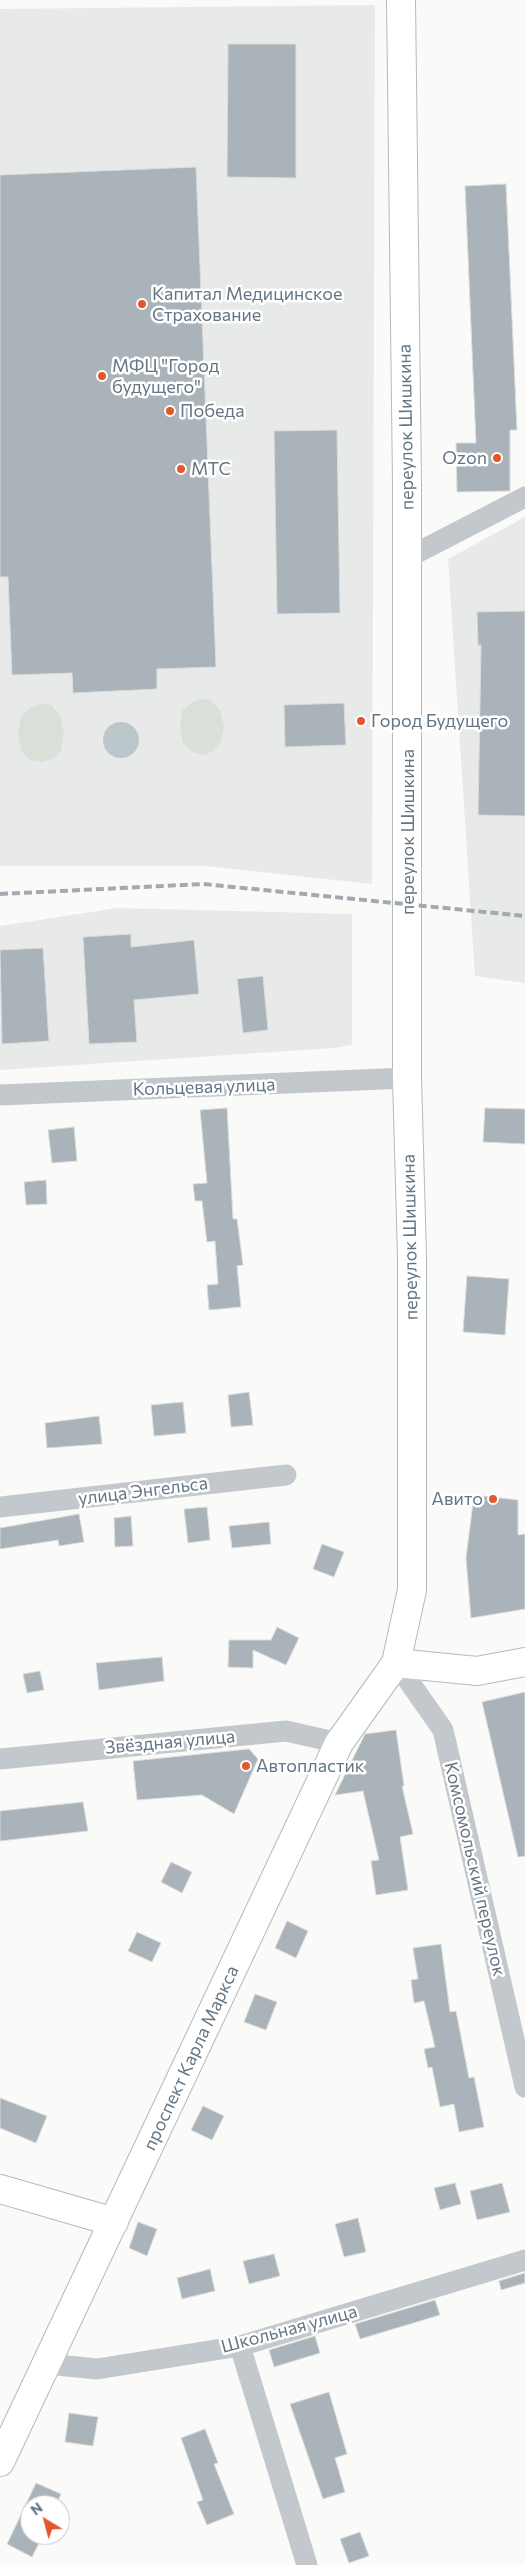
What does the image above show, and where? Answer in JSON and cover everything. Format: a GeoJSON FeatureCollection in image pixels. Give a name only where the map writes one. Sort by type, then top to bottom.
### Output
{"type":"FeatureCollection","features":[{"type":"Feature","properties":{"kind":"main road","name":"переулок Шишкина"},"geometry":{"type":"LineString","coordinates":[[396,1663],[412,1590],[412,1266],[408,1078],[407,558],[401,0]]}},
{"type":"Feature","properties":{"kind":"main road"},"geometry":{"type":"LineString","coordinates":[[396,1663],[477,1670],[525,1662]]}},
{"type":"Feature","properties":{"kind":"main road","name":"проспект Карла Маркса"},"geometry":{"type":"LineString","coordinates":[[0,2462],[339,1743],[396,1663]]}},
{"type":"Feature","properties":{"kind":"main road"},"geometry":{"type":"LineString","coordinates":[[0,2189],[114,2222]]}},
{"type":"Feature","properties":{"kind":"street"},"geometry":{"type":"LineString","coordinates":[[407,558],[525,497]]}},
{"type":"Feature","properties":{"kind":"street","name":"Кольцевая улица"},"geometry":{"type":"LineString","coordinates":[[0,1095],[408,1078]]}},
{"type":"Feature","properties":{"kind":"street","name":"улица Энгельса"},"geometry":{"type":"LineString","coordinates":[[0,1507],[286,1475]]}},
{"type":"Feature","properties":{"kind":"street","name":"Комсомольский переулок"},"geometry":{"type":"LineString","coordinates":[[396,1663],[443,1730],[525,2087]]}},
{"type":"Feature","properties":{"kind":"street","name":"Звёздная улица"},"geometry":{"type":"LineString","coordinates":[[0,1759],[286,1731],[339,1743]]}},
{"type":"Feature","properties":{"kind":"street","name":"Школьная улица"},"geometry":{"type":"LineString","coordinates":[[47,2364],[97,2369],[240,2346],[525,2260]]}},
{"type":"Feature","properties":{"kind":"street"},"geometry":{"type":"LineString","coordinates":[[240,2346],[307,2565]]}},
{"type":"Feature","properties":{"kind":"shaded area"},"geometry":{"type":"Polygon","coordinates":[[[375,5],[372,884],[205,866],[0,866],[0,9],[375,5]]]}},
{"type":"Feature","properties":{"kind":"shaded area"},"geometry":{"type":"Polygon","coordinates":[[[525,517],[525,983],[475,976],[448,559],[525,517]]]}},
{"type":"Feature","properties":{"kind":"shaded area"},"geometry":{"type":"Polygon","coordinates":[[[202,699],[211,700],[220,710],[224,726],[221,742],[212,752],[202,755],[192,752],[183,743],[180,727],[182,711],[192,702],[202,699]]]}},
{"type":"Feature","properties":{"kind":"shaded area"},"geometry":{"type":"Polygon","coordinates":[[[40,704],[51,705],[60,716],[64,733],[61,751],[53,759],[41,762],[30,760],[22,752],[18,734],[21,717],[30,708],[40,704]]]}},
{"type":"Feature","properties":{"kind":"shaded area"},"geometry":{"type":"Polygon","coordinates":[[[121,722],[134,727],[139,740],[134,753],[121,758],[108,753],[103,740],[108,727],[121,722]]]}},
{"type":"Feature","properties":{"kind":"shaded area"},"geometry":{"type":"Polygon","coordinates":[[[117,908],[352,914],[352,1045],[334,1048],[0,1070],[0,926],[117,908]]]}},
{"type":"Feature","properties":{"kind":"building"},"geometry":{"type":"Polygon","coordinates":[[[228,44],[296,44],[296,178],[227,177],[228,44]]]}},
{"type":"Feature","properties":{"kind":"building","name":"МФЦ \"Город будущего\""},"geometry":{"type":"Polygon","coordinates":[[[196,167],[216,667],[157,669],[157,689],[73,693],[72,673],[12,675],[8,577],[0,577],[0,175],[196,167]]]}},
{"type":"Feature","properties":{"kind":"building"},"geometry":{"type":"Polygon","coordinates":[[[506,184],[517,430],[510,430],[510,491],[457,492],[456,443],[476,443],[465,186],[506,184]]]}},
{"type":"Feature","properties":{"kind":"building"},"geometry":{"type":"Polygon","coordinates":[[[337,430],[340,613],[277,614],[274,431],[337,430]]]}},
{"type":"Feature","properties":{"kind":"building"},"geometry":{"type":"Polygon","coordinates":[[[525,611],[525,816],[478,815],[481,645],[478,645],[477,612],[525,611]]]}},
{"type":"Feature","properties":{"kind":"building"},"geometry":{"type":"Polygon","coordinates":[[[344,703],[346,745],[285,747],[284,705],[344,703]]]}},
{"type":"Feature","properties":{"kind":"building"},"geometry":{"type":"Polygon","coordinates":[[[131,934],[131,947],[194,940],[199,994],[134,1000],[137,1042],[89,1044],[83,937],[131,934]]]}},
{"type":"Feature","properties":{"kind":"building"},"geometry":{"type":"Polygon","coordinates":[[[43,948],[49,1041],[2,1044],[0,950],[43,948]]]}},
{"type":"Feature","properties":{"kind":"building"},"geometry":{"type":"Polygon","coordinates":[[[263,976],[268,1030],[243,1033],[237,979],[263,976]]]}},
{"type":"Feature","properties":{"kind":"building"},"geometry":{"type":"Polygon","coordinates":[[[227,1108],[233,1219],[237,1219],[243,1265],[237,1266],[241,1307],[209,1310],[207,1285],[218,1284],[215,1241],[207,1242],[202,1201],[195,1201],[193,1184],[207,1183],[200,1110],[227,1108]]]}},
{"type":"Feature","properties":{"kind":"building"},"geometry":{"type":"Polygon","coordinates":[[[485,1108],[525,1109],[525,1144],[483,1142],[485,1108]]]}},
{"type":"Feature","properties":{"kind":"building"},"geometry":{"type":"Polygon","coordinates":[[[74,1127],[77,1161],[52,1163],[48,1130],[74,1127]]]}},
{"type":"Feature","properties":{"kind":"building"},"geometry":{"type":"Polygon","coordinates":[[[46,1180],[47,1204],[26,1205],[24,1182],[46,1180]]]}},
{"type":"Feature","properties":{"kind":"building"},"geometry":{"type":"Polygon","coordinates":[[[467,1276],[509,1279],[505,1335],[463,1332],[467,1276]]]}},
{"type":"Feature","properties":{"kind":"building"},"geometry":{"type":"Polygon","coordinates":[[[249,1392],[253,1425],[231,1427],[228,1395],[249,1392]]]}},
{"type":"Feature","properties":{"kind":"building"},"geometry":{"type":"Polygon","coordinates":[[[183,1402],[186,1433],[154,1436],[151,1405],[183,1402]]]}},
{"type":"Feature","properties":{"kind":"building"},"geometry":{"type":"Polygon","coordinates":[[[99,1416],[102,1444],[47,1448],[45,1423],[99,1416]]]}},
{"type":"Feature","properties":{"kind":"building"},"geometry":{"type":"Polygon","coordinates":[[[474,1495],[518,1500],[518,1535],[525,1534],[525,1609],[471,1618],[466,1558],[474,1495]]]}},
{"type":"Feature","properties":{"kind":"building"},"geometry":{"type":"Polygon","coordinates":[[[207,1507],[210,1540],[188,1543],[184,1509],[207,1507]]]}},
{"type":"Feature","properties":{"kind":"building"},"geometry":{"type":"Polygon","coordinates":[[[79,1514],[84,1542],[59,1546],[58,1540],[0,1549],[0,1528],[79,1514]]]}},
{"type":"Feature","properties":{"kind":"building"},"geometry":{"type":"Polygon","coordinates":[[[131,1516],[133,1546],[115,1547],[114,1518],[131,1516]]]}},
{"type":"Feature","properties":{"kind":"building"},"geometry":{"type":"Polygon","coordinates":[[[269,1522],[271,1544],[232,1548],[229,1526],[269,1522]]]}},
{"type":"Feature","properties":{"kind":"building"},"geometry":{"type":"Polygon","coordinates":[[[322,1544],[344,1552],[334,1577],[313,1569],[322,1544]]]}},
{"type":"Feature","properties":{"kind":"building"},"geometry":{"type":"Polygon","coordinates":[[[277,1627],[299,1638],[286,1665],[253,1650],[253,1668],[228,1667],[229,1640],[271,1640],[277,1627]]]}},
{"type":"Feature","properties":{"kind":"building"},"geometry":{"type":"Polygon","coordinates":[[[162,1657],[164,1681],[99,1690],[96,1663],[162,1657]]]}},
{"type":"Feature","properties":{"kind":"building"},"geometry":{"type":"Polygon","coordinates":[[[40,1671],[44,1690],[27,1693],[23,1674],[40,1671]]]}},
{"type":"Feature","properties":{"kind":"building"},"geometry":{"type":"Polygon","coordinates":[[[525,1692],[525,1856],[518,1857],[482,1702],[525,1692]]]}},
{"type":"Feature","properties":{"kind":"building"},"geometry":{"type":"Polygon","coordinates":[[[396,1730],[404,1786],[402,1786],[413,1834],[400,1837],[408,1890],[376,1895],[371,1861],[379,1860],[363,1791],[335,1795],[365,1734],[396,1730]]]}},
{"type":"Feature","properties":{"kind":"building"},"geometry":{"type":"Polygon","coordinates":[[[249,1749],[258,1759],[234,1814],[202,1795],[137,1800],[133,1761],[249,1749]]]}},
{"type":"Feature","properties":{"kind":"building"},"geometry":{"type":"Polygon","coordinates":[[[83,1802],[88,1831],[0,1841],[0,1811],[83,1802]]]}},
{"type":"Feature","properties":{"kind":"building"},"geometry":{"type":"Polygon","coordinates":[[[171,1862],[192,1872],[182,1893],[161,1882],[171,1862]]]}},
{"type":"Feature","properties":{"kind":"building"},"geometry":{"type":"Polygon","coordinates":[[[287,1921],[308,1931],[296,1958],[275,1948],[287,1921]]]}},
{"type":"Feature","properties":{"kind":"building"},"geometry":{"type":"Polygon","coordinates":[[[137,1932],[161,1943],[152,1962],[128,1951],[137,1932]]]}},
{"type":"Feature","properties":{"kind":"building"},"geometry":{"type":"Polygon","coordinates":[[[441,1944],[450,2012],[456,2011],[469,2078],[474,2077],[484,2127],[459,2132],[454,2104],[440,2107],[432,2067],[428,2068],[424,2049],[435,2047],[424,2001],[414,2003],[411,1980],[418,1979],[413,1948],[441,1944]]]}},
{"type":"Feature","properties":{"kind":"building"},"geometry":{"type":"Polygon","coordinates":[[[255,1994],[277,2002],[266,2030],[244,2022],[255,1994]]]}},
{"type":"Feature","properties":{"kind":"building"},"geometry":{"type":"Polygon","coordinates":[[[0,2098],[47,2116],[36,2143],[0,2128],[0,2098]]]}},
{"type":"Feature","properties":{"kind":"building"},"geometry":{"type":"Polygon","coordinates":[[[203,2106],[224,2116],[212,2140],[191,2130],[203,2106]]]}},
{"type":"Feature","properties":{"kind":"building"},"geometry":{"type":"Polygon","coordinates":[[[455,2183],[461,2204],[440,2210],[434,2188],[455,2183]]]}},
{"type":"Feature","properties":{"kind":"building"},"geometry":{"type":"Polygon","coordinates":[[[502,2183],[510,2212],[477,2220],[470,2191],[502,2183]]]}},
{"type":"Feature","properties":{"kind":"building"},"geometry":{"type":"Polygon","coordinates":[[[358,2218],[366,2252],[344,2257],[335,2224],[358,2218]]]}},
{"type":"Feature","properties":{"kind":"building"},"geometry":{"type":"Polygon","coordinates":[[[138,2222],[157,2229],[147,2256],[129,2248],[138,2222]]]}},
{"type":"Feature","properties":{"kind":"building"},"geometry":{"type":"Polygon","coordinates":[[[274,2254],[280,2276],[249,2284],[243,2261],[274,2254]]]}},
{"type":"Feature","properties":{"kind":"building"},"geometry":{"type":"Polygon","coordinates":[[[210,2269],[215,2291],[182,2299],[177,2278],[210,2269]]]}},
{"type":"Feature","properties":{"kind":"building"},"geometry":{"type":"Polygon","coordinates":[[[525,2273],[525,2283],[501,2290],[499,2281],[525,2273]]]}},
{"type":"Feature","properties":{"kind":"building"},"geometry":{"type":"Polygon","coordinates":[[[435,2300],[440,2315],[360,2339],[355,2324],[435,2300]]]}},
{"type":"Feature","properties":{"kind":"building"},"geometry":{"type":"Polygon","coordinates":[[[315,2336],[320,2353],[274,2367],[269,2350],[315,2336]]]}},
{"type":"Feature","properties":{"kind":"building"},"geometry":{"type":"Polygon","coordinates":[[[329,2392],[347,2454],[335,2458],[345,2492],[323,2499],[290,2404],[329,2392]]]}},
{"type":"Feature","properties":{"kind":"building"},"geometry":{"type":"Polygon","coordinates":[[[69,2413],[98,2417],[93,2446],[65,2442],[69,2413]]]}},
{"type":"Feature","properties":{"kind":"building"},"geometry":{"type":"Polygon","coordinates":[[[205,2429],[218,2463],[214,2464],[234,2514],[207,2525],[197,2502],[203,2500],[181,2438],[205,2429]]]}},
{"type":"Feature","properties":{"kind":"building"},"geometry":{"type":"Polygon","coordinates":[[[36,2483],[61,2494],[61,2495],[30,2495],[36,2483]]]}},
{"type":"Feature","properties":{"kind":"building"},"geometry":{"type":"Polygon","coordinates":[[[20,2517],[20,2545],[38,2545],[32,2557],[7,2544],[20,2517]]]}},
{"type":"Feature","properties":{"kind":"building"},"geometry":{"type":"Polygon","coordinates":[[[360,2532],[369,2556],[349,2563],[340,2539],[360,2532]]]}},
{"type":"Feature","properties":{"kind":"railway"},"geometry":{"type":"LineString","coordinates":[[0,894],[203,884],[525,916]]}},
{"type":"Feature","properties":{"kind":"place","name":"Капитал Медицинское Страхование"},"geometry":{"type":"Point","coordinates":[142,304]}},
{"type":"Feature","properties":{"kind":"place","name":"МФЦ \"Город будущего\""},"geometry":{"type":"Point","coordinates":[102,376]}},
{"type":"Feature","properties":{"kind":"place","name":"Победа"},"geometry":{"type":"Point","coordinates":[170,411]}},
{"type":"Feature","properties":{"kind":"place","name":"Ozon"},"geometry":{"type":"Point","coordinates":[497,458]}},
{"type":"Feature","properties":{"kind":"place","name":"МТС"},"geometry":{"type":"Point","coordinates":[181,469]}},
{"type":"Feature","properties":{"kind":"place","name":"Город Будущего"},"geometry":{"type":"Point","coordinates":[361,721]}},
{"type":"Feature","properties":{"kind":"place","name":"Авито"},"geometry":{"type":"Point","coordinates":[493,1499]}},
{"type":"Feature","properties":{"kind":"place","name":"Автопластик"},"geometry":{"type":"Point","coordinates":[246,1766]}}]}
